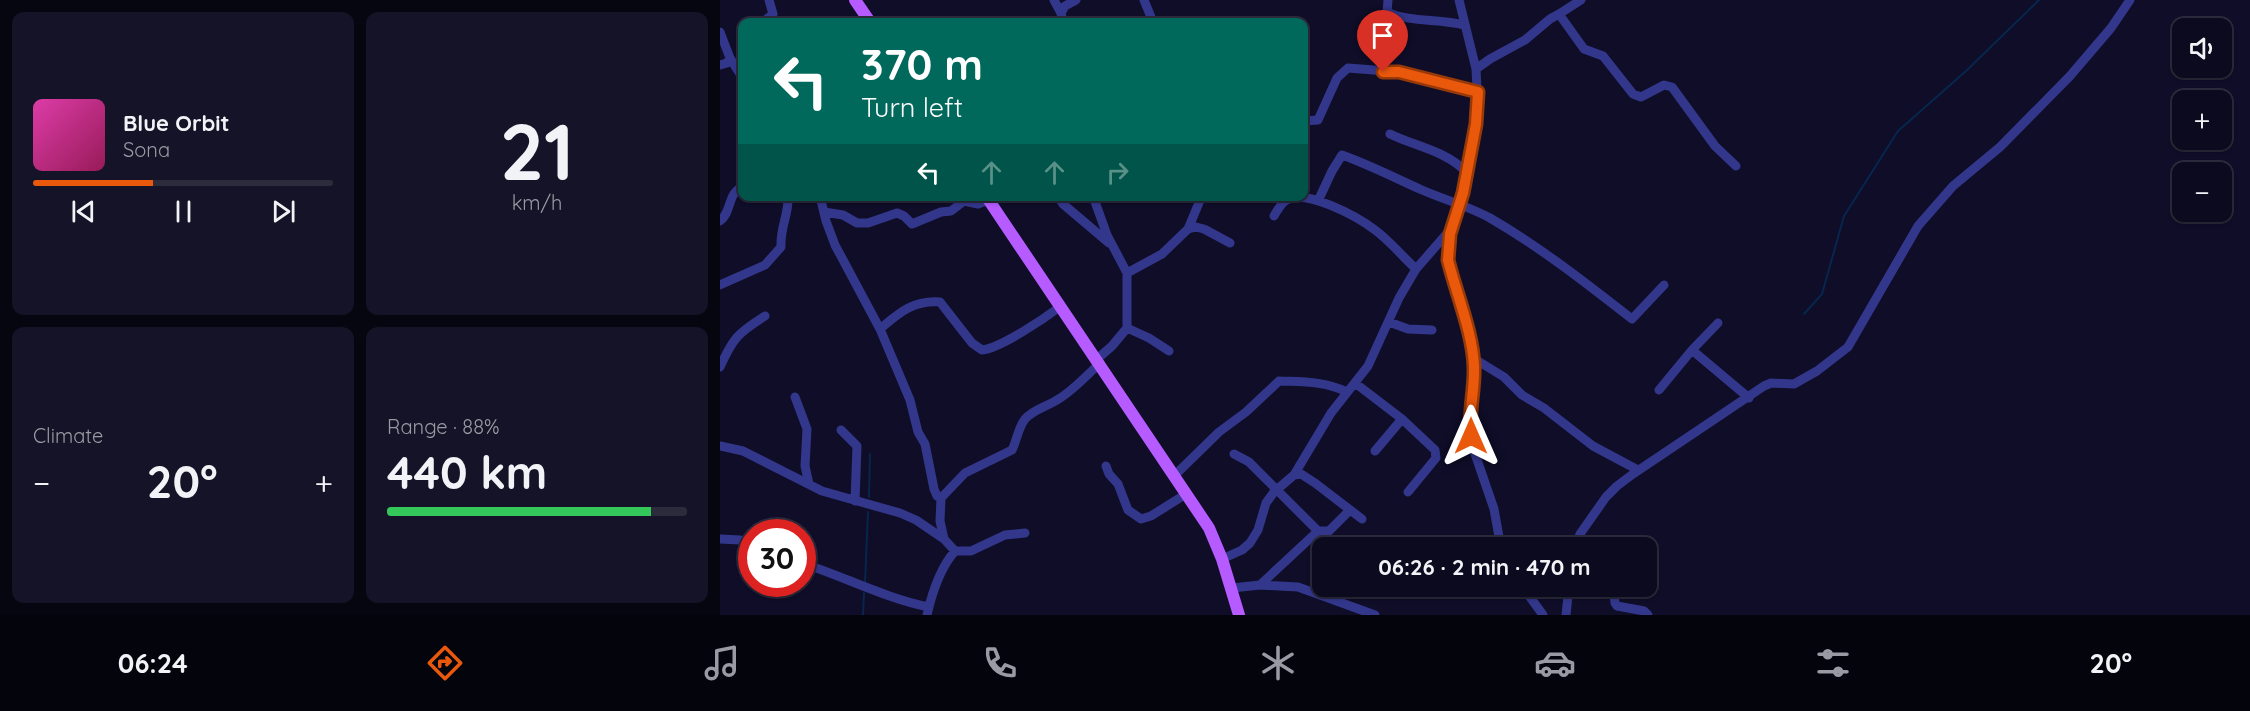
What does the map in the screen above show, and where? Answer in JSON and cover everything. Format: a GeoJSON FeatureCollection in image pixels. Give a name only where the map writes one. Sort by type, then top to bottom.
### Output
{"type":"FeatureCollection","features":[{"type":"Feature","properties":{"kind":"main road"},"geometry":{"type":"LineString","coordinates":[[855,0],[867,18]]}},
{"type":"Feature","properties":{"kind":"main road"},"geometry":{"type":"LineString","coordinates":[[989,201],[1099,361],[1209,528],[1222,559],[1239,615]]}},
{"type":"Feature","properties":{"kind":"street"},"geometry":{"type":"LineString","coordinates":[[768,18],[772,14],[769,0]]}},
{"type":"Feature","properties":{"kind":"street"},"geometry":{"type":"LineString","coordinates":[[1054,0],[1062,18]]}},
{"type":"Feature","properties":{"kind":"street"},"geometry":{"type":"LineString","coordinates":[[1062,18],[1065,6],[1076,0]]}},
{"type":"Feature","properties":{"kind":"street"},"geometry":{"type":"LineString","coordinates":[[1144,0],[1151,18]]}},
{"type":"Feature","properties":{"kind":"street"},"geometry":{"type":"LineString","coordinates":[[1388,0],[1387,12],[1397,16],[1448,21],[1464,25]]}},
{"type":"Feature","properties":{"kind":"street"},"geometry":{"type":"LineString","coordinates":[[1459,0],[1476,69],[1478,92],[1476,124],[1448,243],[1448,260],[1464,313],[1473,358],[1471,436],[1494,509],[1499,537]]}},
{"type":"Feature","properties":{"kind":"street"},"geometry":{"type":"LineString","coordinates":[[1476,69],[1490,58],[1525,40],[1550,19],[1581,0]]}},
{"type":"Feature","properties":{"kind":"street"},"geometry":{"type":"LineString","coordinates":[[1579,537],[1606,497],[1638,470],[1771,384],[1794,384],[1817,371],[1848,347],[1918,226],[1953,186],[2000,147],[2070,76],[2111,28],[2130,0]]}},
{"type":"Feature","properties":{"kind":"street"},"geometry":{"type":"LineString","coordinates":[[1559,14],[1584,49],[1603,56],[1633,94],[1641,97],[1664,85],[1672,87],[1715,146],[1737,166]]}},
{"type":"Feature","properties":{"kind":"street"},"geometry":{"type":"LineString","coordinates":[[720,32],[729,58],[738,71]]}},
{"type":"Feature","properties":{"kind":"street"},"geometry":{"type":"LineString","coordinates":[[720,65],[727,63],[729,58]]}},
{"type":"Feature","properties":{"kind":"street"},"geometry":{"type":"LineString","coordinates":[[1308,121],[1318,120],[1337,78],[1348,68],[1399,72],[1478,92]]}},
{"type":"Feature","properties":{"kind":"street"},"geometry":{"type":"LineString","coordinates":[[1390,134],[1439,154],[1456,163],[1466,172]]}},
{"type":"Feature","properties":{"kind":"street"},"geometry":{"type":"LineString","coordinates":[[1318,201],[1342,155],[1374,166],[1488,217],[1559,262],[1632,318],[1664,285]]}},
{"type":"Feature","properties":{"kind":"street"},"geometry":{"type":"LineString","coordinates":[[720,221],[726,215],[731,197],[738,191]]}},
{"type":"Feature","properties":{"kind":"street"},"geometry":{"type":"LineString","coordinates":[[1308,199],[1365,222],[1416,268]]}},
{"type":"Feature","properties":{"kind":"street"},"geometry":{"type":"LineString","coordinates":[[720,285],[765,265],[781,247],[780,235],[788,210],[788,201]]}},
{"type":"Feature","properties":{"kind":"street"},"geometry":{"type":"LineString","coordinates":[[821,201],[835,245],[880,328],[912,408],[918,432],[925,444],[934,489],[937,496],[941,498]]}},
{"type":"Feature","properties":{"kind":"street"},"geometry":{"type":"LineString","coordinates":[[824,212],[843,215],[857,223],[867,223],[897,213],[912,224],[917,224],[941,212],[951,211],[964,201],[978,204],[982,201]]}},
{"type":"Feature","properties":{"kind":"street"},"geometry":{"type":"LineString","coordinates":[[1061,201],[1111,245]]}},
{"type":"Feature","properties":{"kind":"street"},"geometry":{"type":"LineString","coordinates":[[944,539],[940,521],[941,498],[965,473],[1012,450],[1027,417],[1064,395],[1099,361],[1127,328],[1127,273],[1111,245],[1095,201]]}},
{"type":"Feature","properties":{"kind":"street"},"geometry":{"type":"LineString","coordinates":[[1127,273],[1162,254],[1188,229],[1200,201]]}},
{"type":"Feature","properties":{"kind":"street"},"geometry":{"type":"LineString","coordinates":[[1274,216],[1285,201]]}},
{"type":"Feature","properties":{"kind":"street"},"geometry":{"type":"LineString","coordinates":[[1188,229],[1196,227],[1204,229],[1230,243]]}},
{"type":"Feature","properties":{"kind":"street"},"geometry":{"type":"LineString","coordinates":[[1222,559],[1242,550],[1254,537],[1266,503],[1277,489],[1294,475],[1331,413],[1368,366],[1416,268],[1452,228]]}},
{"type":"Feature","properties":{"kind":"street"},"geometry":{"type":"LineString","coordinates":[[880,328],[912,306],[925,301],[940,302],[972,343],[982,350],[991,349],[1061,306]]}},
{"type":"Feature","properties":{"kind":"street"},"geometry":{"type":"LineString","coordinates":[[720,367],[730,344],[749,326],[765,316]]}},
{"type":"Feature","properties":{"kind":"street"},"geometry":{"type":"LineString","coordinates":[[1389,322],[1408,328],[1432,330]]}},
{"type":"Feature","properties":{"kind":"street"},"geometry":{"type":"LineString","coordinates":[[1659,390],[1718,323]]}},
{"type":"Feature","properties":{"kind":"street"},"geometry":{"type":"LineString","coordinates":[[1127,328],[1170,351]]}},
{"type":"Feature","properties":{"kind":"street"},"geometry":{"type":"LineString","coordinates":[[1692,350],[1749,398]]}},
{"type":"Feature","properties":{"kind":"street"},"geometry":{"type":"LineString","coordinates":[[1473,358],[1504,377],[1522,395],[1544,408],[1593,446],[1638,470]]}},
{"type":"Feature","properties":{"kind":"street"},"geometry":{"type":"LineString","coordinates":[[1174,476],[1219,432],[1246,412],[1268,388],[1279,381],[1315,382],[1334,386],[1347,392]]}},
{"type":"Feature","properties":{"kind":"street"},"geometry":{"type":"LineString","coordinates":[[1354,383],[1402,419],[1436,450],[1436,458],[1408,492]]}},
{"type":"Feature","properties":{"kind":"street"},"geometry":{"type":"LineString","coordinates":[[795,397],[807,429],[805,466],[809,484]]}},
{"type":"Feature","properties":{"kind":"street"},"geometry":{"type":"LineString","coordinates":[[1375,451],[1402,419]]}},
{"type":"Feature","properties":{"kind":"street"},"geometry":{"type":"LineString","coordinates":[[841,430],[857,446],[855,501]]}},
{"type":"Feature","properties":{"kind":"street"},"geometry":{"type":"LineString","coordinates":[[720,446],[743,451],[822,491],[900,513],[916,520],[944,539],[955,551],[971,551],[1005,535],[1025,533]]}},
{"type":"Feature","properties":{"kind":"street"},"geometry":{"type":"LineString","coordinates":[[1234,454],[1249,462],[1318,531]]}},
{"type":"Feature","properties":{"kind":"street"},"geometry":{"type":"LineString","coordinates":[[1106,466],[1109,474],[1118,484],[1128,510],[1141,519],[1151,516],[1186,494]]}},
{"type":"Feature","properties":{"kind":"street"},"geometry":{"type":"LineString","coordinates":[[1294,475],[1301,474],[1362,519]]}},
{"type":"Feature","properties":{"kind":"street"},"geometry":{"type":"LineString","coordinates":[[1260,585],[1318,531],[1329,531],[1350,510]]}},
{"type":"Feature","properties":{"kind":"street"},"geometry":{"type":"LineString","coordinates":[[720,539],[738,540]]}},
{"type":"Feature","properties":{"kind":"street"},"geometry":{"type":"LineString","coordinates":[[816,568],[928,611],[947,560],[955,551]]}},
{"type":"Feature","properties":{"kind":"street"},"geometry":{"type":"LineString","coordinates":[[1232,588],[1260,585],[1298,587],[1375,615]]}},
{"type":"Feature","properties":{"kind":"street"},"geometry":{"type":"LineString","coordinates":[[1530,597],[1543,615]]}},
{"type":"Feature","properties":{"kind":"street"},"geometry":{"type":"LineString","coordinates":[[1566,615],[1568,597]]}},
{"type":"Feature","properties":{"kind":"street"},"geometry":{"type":"LineString","coordinates":[[1615,597],[1617,606],[1644,611],[1648,615]]}},
{"type":"Feature","properties":{"kind":"waterway"},"geometry":{"type":"LineString","coordinates":[[1804,314],[1822,294],[1844,216],[1898,131],[1966,71],[2039,0]]}},
{"type":"Feature","properties":{"kind":"waterway"},"geometry":{"type":"LineString","coordinates":[[869,497],[870,454]]}},
{"type":"Feature","properties":{"kind":"waterway"},"geometry":{"type":"LineString","coordinates":[[865,582],[868,512]]}},
{"type":"Feature","properties":{"kind":"waterway"},"geometry":{"type":"LineString","coordinates":[[863,615],[864,593]]}},
{"type":"Feature","properties":{"kind":"route"},"geometry":{"type":"LineString","coordinates":[[1383,72],[1399,72],[1478,92],[1476,124],[1463,193],[1448,243],[1448,260],[1464,313],[1474,364],[1471,436]]}}]}
